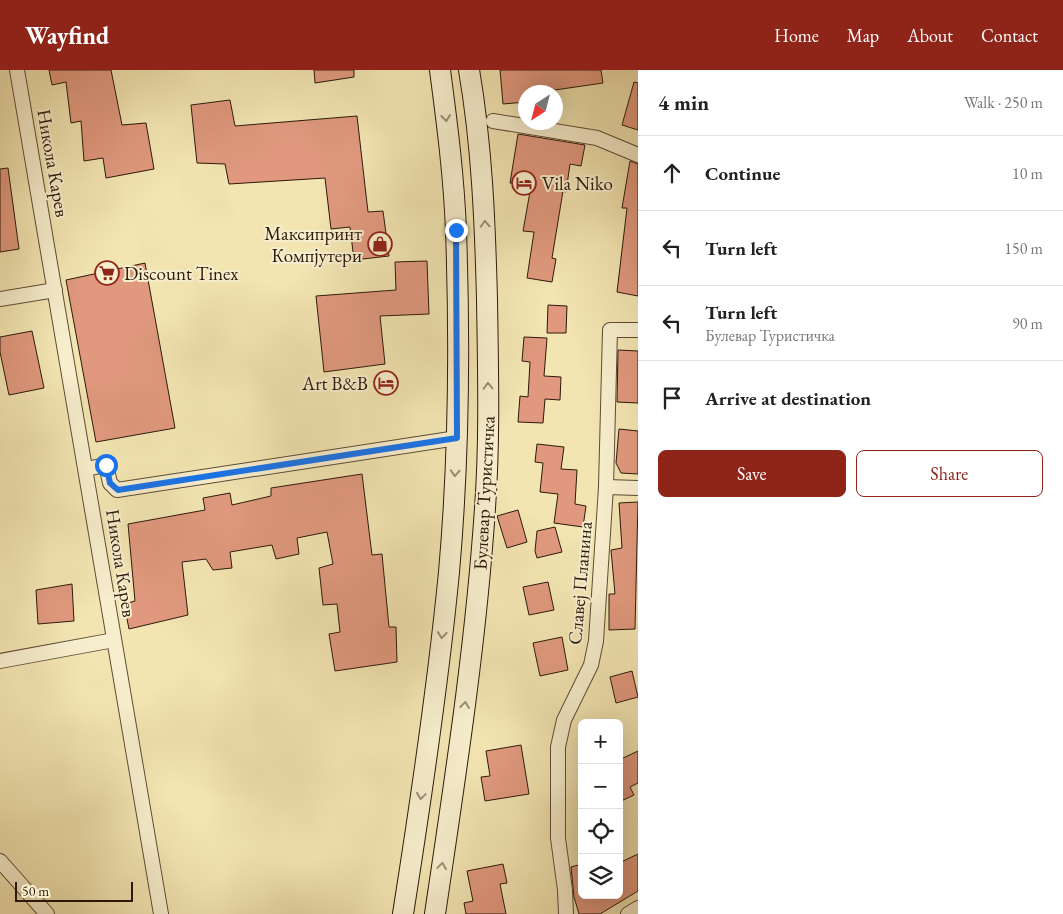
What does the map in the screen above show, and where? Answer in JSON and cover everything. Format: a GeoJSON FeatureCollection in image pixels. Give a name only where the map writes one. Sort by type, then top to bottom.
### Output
{"type":"FeatureCollection","features":[{"type":"Feature","properties":{"kind":"main road","name":"Булевар Туристичка"},"geometry":{"type":"LineString","coordinates":[[403,914],[439,661],[449,571],[457,438],[456,230],[451,162],[440,70]]}},
{"type":"Feature","properties":{"kind":"main road","name":"Булевар Туристичка"},"geometry":{"type":"LineString","coordinates":[[435,914],[465,704],[478,592],[488,435],[486,226],[481,154],[469,70]]}},
{"type":"Feature","properties":{"kind":"street","name":"Никола Карев"},"geometry":{"type":"LineString","coordinates":[[17,70],[161,914]]}},
{"type":"Feature","properties":{"kind":"street"},"geometry":{"type":"LineString","coordinates":[[493,122],[597,138],[638,155]]}},
{"type":"Feature","properties":{"kind":"street"},"geometry":{"type":"LineString","coordinates":[[0,299],[55,290]]}},
{"type":"Feature","properties":{"kind":"street","name":"Славеј Планина"},"geometry":{"type":"LineString","coordinates":[[566,914],[558,838],[558,747],[564,720],[591,665],[596,641],[606,487],[610,330],[638,330]]}},
{"type":"Feature","properties":{"kind":"street"},"geometry":{"type":"LineString","coordinates":[[86,469],[106,465],[110,483],[118,490],[457,438]]}},
{"type":"Feature","properties":{"kind":"street"},"geometry":{"type":"LineString","coordinates":[[606,487],[638,488]]}},
{"type":"Feature","properties":{"kind":"street"},"geometry":{"type":"LineString","coordinates":[[0,661],[114,640]]}},
{"type":"Feature","properties":{"kind":"street"},"geometry":{"type":"LineString","coordinates":[[0,861],[47,914]]}},
{"type":"Feature","properties":{"kind":"street"},"geometry":{"type":"LineString","coordinates":[[628,914],[638,908]]}},
{"type":"Feature","properties":{"kind":"building"},"geometry":{"type":"Polygon","coordinates":[[[49,70],[111,70],[122,125],[146,123],[154,169],[106,178],[103,158],[84,161],[81,121],[71,123],[66,82],[52,85],[49,70]]]}},
{"type":"Feature","properties":{"kind":"building"},"geometry":{"type":"Polygon","coordinates":[[[314,70],[354,70],[354,77],[315,83],[314,70]]]}},
{"type":"Feature","properties":{"kind":"building"},"geometry":{"type":"Polygon","coordinates":[[[500,70],[601,70],[603,83],[563,89],[563,85],[518,85],[518,103],[503,104],[500,70]]]}},
{"type":"Feature","properties":{"kind":"building"},"geometry":{"type":"Polygon","coordinates":[[[634,82],[638,83],[638,130],[622,125],[634,82]]]}},
{"type":"Feature","properties":{"kind":"building"},"geometry":{"type":"Polygon","coordinates":[[[230,100],[235,126],[357,116],[368,212],[383,211],[389,256],[354,260],[350,227],[331,229],[325,178],[229,184],[225,164],[197,163],[191,105],[230,100]]]}},
{"type":"Feature","properties":{"kind":"building"},"geometry":{"type":"Polygon","coordinates":[[[518,134],[585,145],[581,166],[570,164],[566,192],[563,191],[552,258],[556,259],[552,282],[527,278],[534,232],[523,231],[531,186],[510,183],[518,134]]]}},
{"type":"Feature","properties":{"kind":"building"},"geometry":{"type":"Polygon","coordinates":[[[630,161],[638,164],[638,296],[617,292],[627,208],[622,208],[630,161]]]}},
{"type":"Feature","properties":{"kind":"building"},"geometry":{"type":"Polygon","coordinates":[[[8,168],[19,249],[0,252],[0,169],[8,168]]]}},
{"type":"Feature","properties":{"kind":"building"},"geometry":{"type":"Polygon","coordinates":[[[427,261],[429,314],[380,316],[385,364],[324,372],[316,296],[396,290],[395,262],[427,261]]]}},
{"type":"Feature","properties":{"kind":"building"},"geometry":{"type":"Polygon","coordinates":[[[145,263],[175,428],[96,442],[66,280],[145,263]]]}},
{"type":"Feature","properties":{"kind":"building"},"geometry":{"type":"Polygon","coordinates":[[[548,305],[567,306],[566,333],[547,333],[548,305]]]}},
{"type":"Feature","properties":{"kind":"building"},"geometry":{"type":"Polygon","coordinates":[[[32,331],[44,388],[9,395],[0,352],[0,337],[32,331]]]}},
{"type":"Feature","properties":{"kind":"building"},"geometry":{"type":"Polygon","coordinates":[[[524,337],[547,338],[544,376],[561,377],[560,400],[545,399],[543,423],[518,422],[520,396],[528,397],[530,362],[522,361],[524,337]]]}},
{"type":"Feature","properties":{"kind":"building"},"geometry":{"type":"Polygon","coordinates":[[[618,350],[638,351],[638,403],[617,402],[618,350]]]}},
{"type":"Feature","properties":{"kind":"building"},"geometry":{"type":"Polygon","coordinates":[[[619,429],[638,431],[638,474],[621,473],[616,463],[619,429]]]}},
{"type":"Feature","properties":{"kind":"building"},"geometry":{"type":"Polygon","coordinates":[[[537,444],[564,447],[561,469],[577,470],[575,504],[586,506],[583,527],[554,523],[558,494],[540,492],[543,463],[535,462],[537,444]]]}},
{"type":"Feature","properties":{"kind":"building"},"geometry":{"type":"Polygon","coordinates":[[[362,474],[372,555],[382,554],[389,627],[396,627],[397,662],[335,671],[329,634],[340,632],[337,604],[323,605],[319,568],[333,564],[327,532],[297,538],[299,554],[276,559],[272,545],[230,552],[232,568],[213,570],[206,559],[182,562],[188,615],[129,629],[124,604],[135,601],[128,524],[205,510],[203,498],[230,493],[232,505],[271,496],[271,488],[362,474]]]}},
{"type":"Feature","properties":{"kind":"building"},"geometry":{"type":"Polygon","coordinates":[[[638,502],[635,629],[609,630],[609,594],[615,594],[611,550],[622,548],[619,503],[638,502]]]}},
{"type":"Feature","properties":{"kind":"building"},"geometry":{"type":"Polygon","coordinates":[[[518,510],[527,542],[507,548],[497,516],[518,510]]]}},
{"type":"Feature","properties":{"kind":"building"},"geometry":{"type":"Polygon","coordinates":[[[555,527],[562,552],[537,558],[535,551],[537,531],[555,527]]]}},
{"type":"Feature","properties":{"kind":"building"},"geometry":{"type":"Polygon","coordinates":[[[548,582],[554,610],[529,615],[523,587],[548,582]]]}},
{"type":"Feature","properties":{"kind":"building"},"geometry":{"type":"Polygon","coordinates":[[[72,584],[74,621],[38,624],[36,590],[72,584]]]}},
{"type":"Feature","properties":{"kind":"building"},"geometry":{"type":"Polygon","coordinates":[[[562,637],[568,670],[540,676],[533,643],[562,637]]]}},
{"type":"Feature","properties":{"kind":"building"},"geometry":{"type":"Polygon","coordinates":[[[632,671],[638,697],[616,703],[610,677],[632,671]]]}},
{"type":"Feature","properties":{"kind":"building"},"geometry":{"type":"Polygon","coordinates":[[[521,745],[529,794],[485,801],[481,777],[490,776],[486,751],[521,745]]]}},
{"type":"Feature","properties":{"kind":"building"},"geometry":{"type":"Polygon","coordinates":[[[638,751],[638,783],[630,787],[634,795],[623,800],[623,764],[623,758],[638,751]]]}},
{"type":"Feature","properties":{"kind":"building"},"geometry":{"type":"Polygon","coordinates":[[[638,854],[638,891],[600,914],[579,914],[574,897],[571,867],[578,865],[578,899],[623,899],[623,861],[638,854]]]}},
{"type":"Feature","properties":{"kind":"building"},"geometry":{"type":"Polygon","coordinates":[[[503,864],[507,883],[500,884],[506,914],[466,914],[464,903],[473,901],[467,871],[503,864]]]}},
{"type":"Feature","properties":{"kind":"place","name":"Vila Niko"},"geometry":{"type":"Point","coordinates":[524,183]}},
{"type":"Feature","properties":{"kind":"place","name":"Максипринт Компјутери"},"geometry":{"type":"Point","coordinates":[380,244]}},
{"type":"Feature","properties":{"kind":"place","name":"Discount Tinex"},"geometry":{"type":"Point","coordinates":[107,273]}},
{"type":"Feature","properties":{"kind":"place","name":"Art B&B"},"geometry":{"type":"Point","coordinates":[386,383]}},
{"type":"Feature","properties":{"kind":"route"},"geometry":{"type":"LineString","coordinates":[[106,465],[110,483],[118,490],[457,438],[456,230]]}}]}
